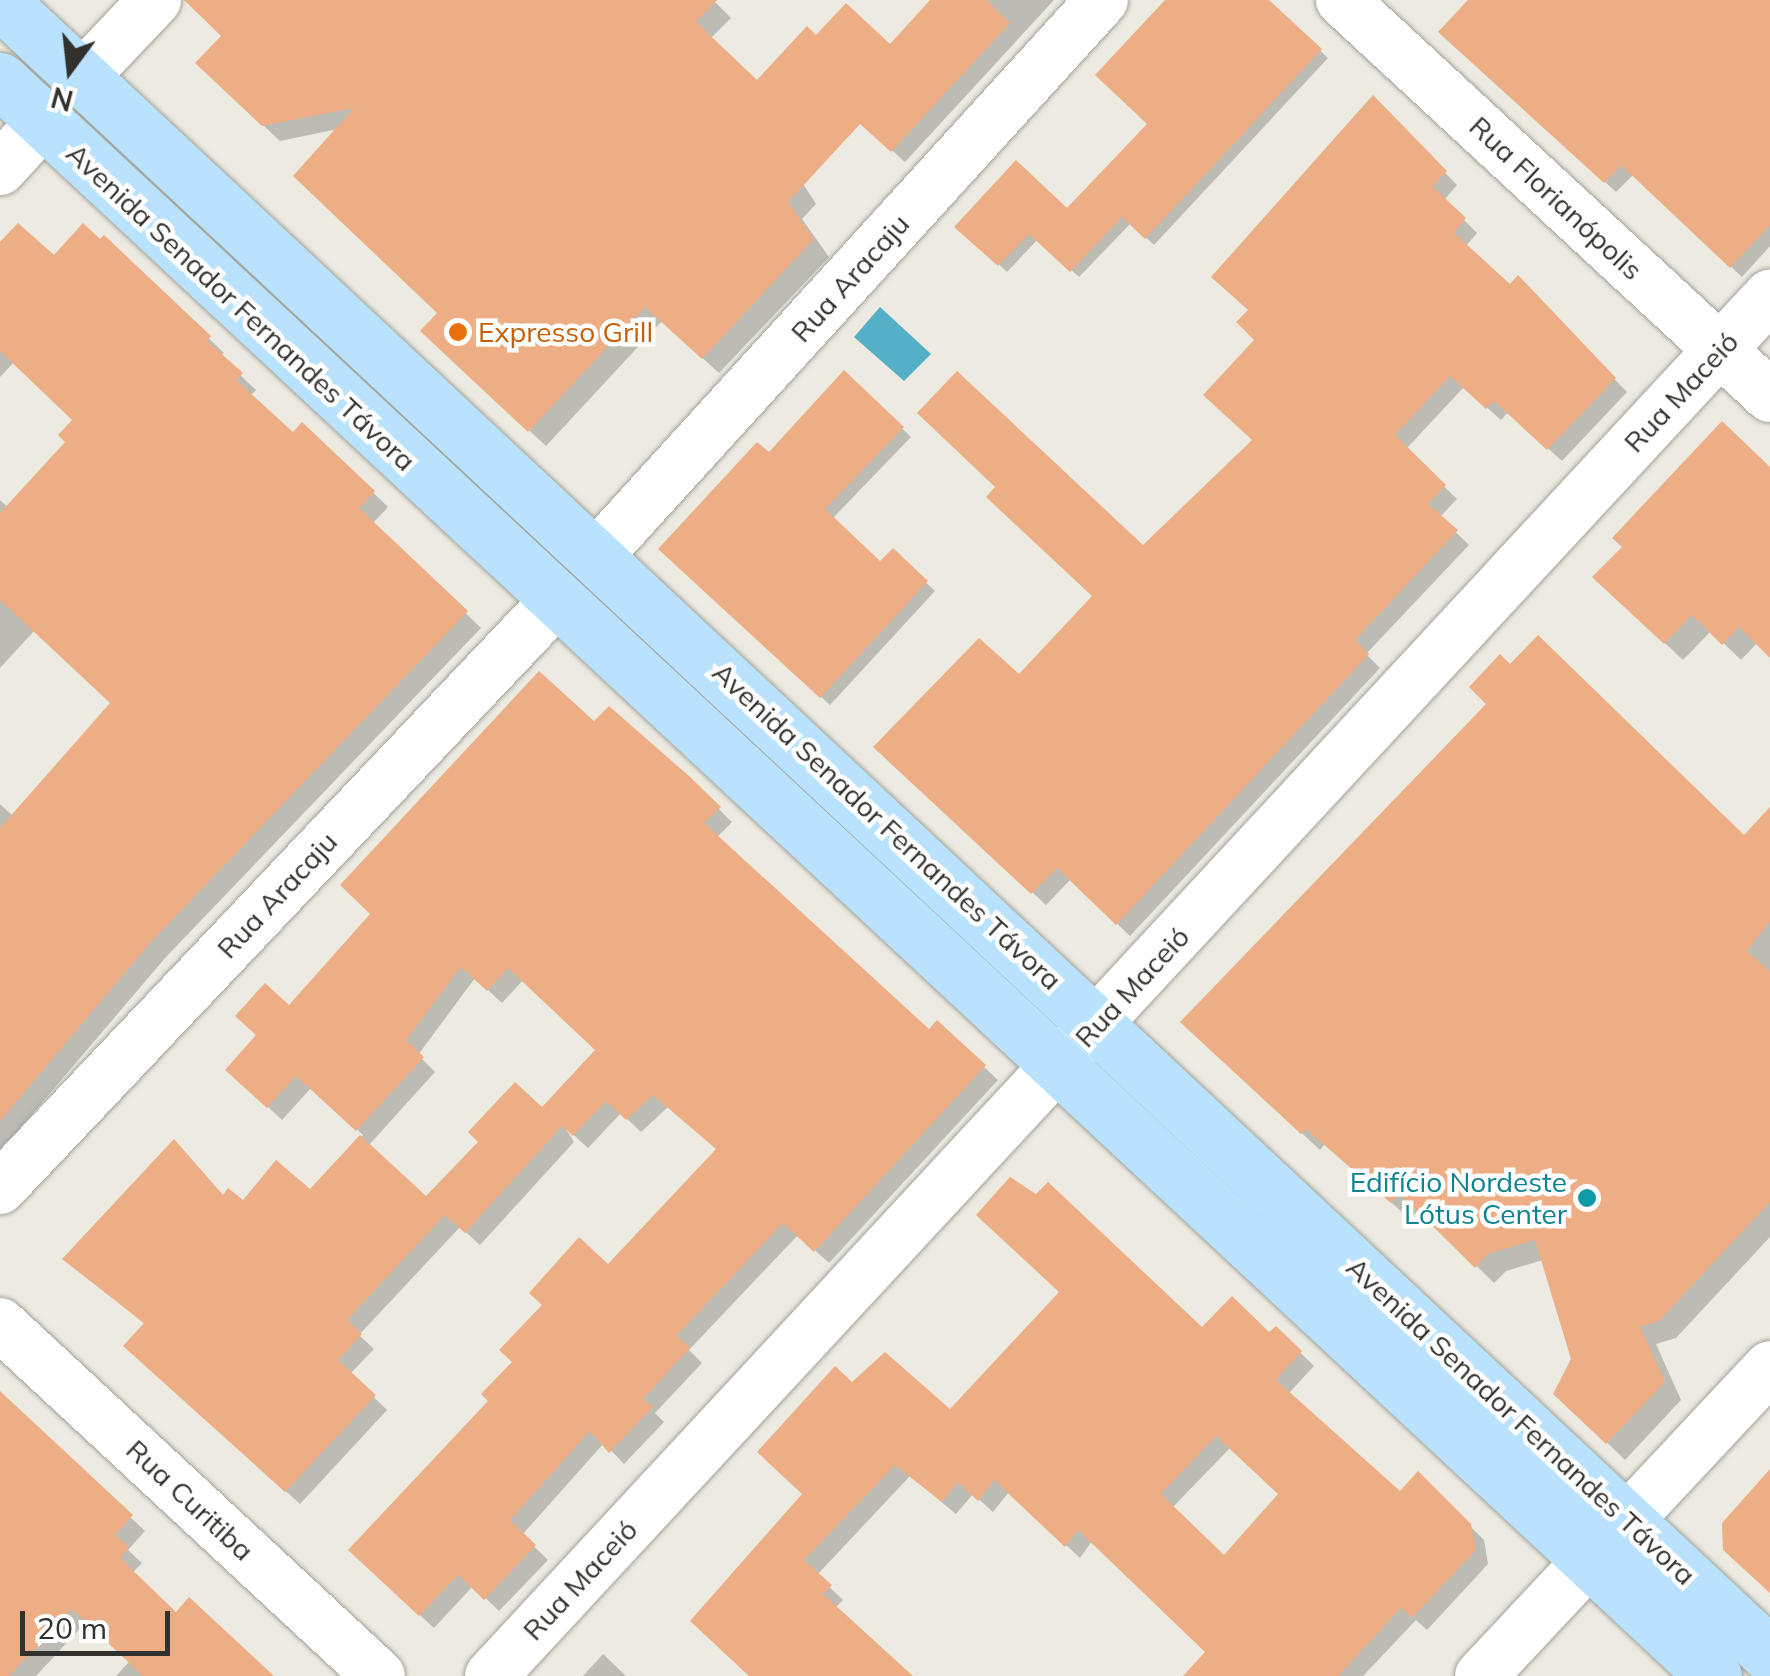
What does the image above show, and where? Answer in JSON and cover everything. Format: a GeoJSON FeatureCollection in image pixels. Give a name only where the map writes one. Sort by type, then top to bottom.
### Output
{"type":"FeatureCollection","features":[{"type":"Feature","properties":{"kind":"main road","name":"Avenida Senador Fernandes Távora"},"geometry":{"type":"LineString","coordinates":[[0,0],[1770,1654]]}},
{"type":"Feature","properties":{"kind":"main road","name":"Avenida Senador Fernandes Távora"},"geometry":{"type":"LineString","coordinates":[[0,80],[555,602],[1714,1676]]}},
{"type":"Feature","properties":{"kind":"street"},"geometry":{"type":"LineString","coordinates":[[82,77],[155,0]]}},
{"type":"Feature","properties":{"kind":"street","name":"Rua Aracaju"},"geometry":{"type":"LineString","coordinates":[[597,555],[1102,0]]}},
{"type":"Feature","properties":{"kind":"street","name":"Rua Florianópolis"},"geometry":{"type":"LineString","coordinates":[[1342,0],[1770,396]]}},
{"type":"Feature","properties":{"kind":"street"},"geometry":{"type":"LineString","coordinates":[[0,168],[44,121]]}},
{"type":"Feature","properties":{"kind":"street","name":"Rua Maceió"},"geometry":{"type":"LineString","coordinates":[[491,1676],[1770,296]]}},
{"type":"Feature","properties":{"kind":"street","name":"Rua Aracaju"},"geometry":{"type":"LineString","coordinates":[[0,1188],[555,602]]}},
{"type":"Feature","properties":{"kind":"street","name":"Rua Curitiba"},"geometry":{"type":"LineString","coordinates":[[0,1324],[380,1676]]}},
{"type":"Feature","properties":{"kind":"street"},"geometry":{"type":"LineString","coordinates":[[1481,1676],[1593,1561],[1770,1367]]}},
{"type":"Feature","properties":{"kind":"water"},"geometry":{"type":"Polygon","coordinates":[[[880,307],[931,354],[904,381],[854,337],[880,307]]]}},
{"type":"Feature","properties":{"kind":"building"},"geometry":{"type":"Polygon","coordinates":[[[184,0],[717,0],[696,22],[757,80],[807,26],[816,35],[846,3],[890,44],[930,0],[986,0],[1010,23],[891,152],[860,124],[788,202],[814,239],[702,359],[645,307],[528,432],[420,331],[437,313],[293,176],[354,108],[262,126],[195,63],[221,36],[184,0]]]}},
{"type":"Feature","properties":{"kind":"building"},"geometry":{"type":"Polygon","coordinates":[[[1165,0],[1269,0],[1322,49],[1145,239],[1122,217],[1070,272],[1029,234],[998,266],[954,227],[1016,160],[1067,208],[1147,124],[1095,75],[1165,0]]]}},
{"type":"Feature","properties":{"kind":"building"},"geometry":{"type":"Polygon","coordinates":[[[1468,0],[1770,0],[1770,225],[1730,268],[1621,165],[1604,183],[1438,32],[1468,0]]]}},
{"type":"Feature","properties":{"kind":"building"},"geometry":{"type":"Polygon","coordinates":[[[1373,95],[1447,171],[1432,186],[1466,218],[1454,233],[1510,284],[1518,275],[1616,378],[1547,450],[1494,401],[1486,409],[1450,376],[1395,435],[1446,485],[1428,504],[1458,530],[1355,640],[1369,654],[1116,925],[1057,868],[1031,894],[873,747],[979,638],[1019,674],[1092,596],[986,497],[995,487],[917,413],[957,371],[1143,545],[1252,440],[1203,395],[1254,340],[1236,322],[1248,310],[1211,277],[1373,95]]]}},
{"type":"Feature","properties":{"kind":"building"},"geometry":{"type":"Polygon","coordinates":[[[18,223],[54,255],[83,223],[100,239],[104,235],[211,336],[207,341],[243,373],[236,380],[293,432],[302,422],[375,491],[359,508],[468,611],[151,942],[0,1121],[0,828],[110,703],[0,600],[0,513],[65,442],[58,435],[72,420],[0,351],[0,242],[18,223]]]}},
{"type":"Feature","properties":{"kind":"building"},"geometry":{"type":"Polygon","coordinates":[[[844,370],[904,427],[825,509],[880,561],[893,548],[928,581],[820,698],[658,549],[757,442],[769,452],[844,370]]]}},
{"type":"Feature","properties":{"kind":"building"},"geometry":{"type":"Polygon","coordinates":[[[1722,421],[1770,467],[1770,658],[1739,627],[1722,645],[1692,615],[1664,644],[1592,577],[1622,547],[1612,538],[1722,421]]]}},
{"type":"Feature","properties":{"kind":"building"},"geometry":{"type":"Polygon","coordinates":[[[1538,635],[1744,835],[1770,807],[1770,921],[1747,951],[1770,972],[1770,1202],[1659,1321],[1640,1327],[1665,1382],[1606,1444],[1553,1394],[1571,1359],[1535,1240],[1488,1254],[1475,1268],[1400,1194],[1391,1203],[1306,1129],[1301,1134],[1180,1022],[1486,704],[1469,687],[1500,654],[1510,664],[1538,635]]]}},
{"type":"Feature","properties":{"kind":"building"},"geometry":{"type":"Polygon","coordinates":[[[539,671],[594,721],[609,706],[689,776],[721,807],[704,823],[929,1029],[937,1020],[986,1065],[814,1252],[783,1223],[677,1335],[690,1348],[643,1399],[653,1407],[609,1453],[590,1431],[510,1520],[536,1545],[484,1600],[458,1575],[419,1616],[348,1550],[488,1401],[481,1394],[512,1362],[499,1350],[542,1305],[529,1293],[579,1237],[608,1264],[716,1149],[653,1095],[626,1120],[606,1101],[573,1136],[542,1107],[595,1050],[508,968],[487,991],[461,967],[406,1040],[424,1057],[356,1131],[296,1076],[267,1108],[225,1070],[256,1035],[235,1016],[265,983],[289,1005],[370,914],[340,885],[539,671]]]}},
{"type":"Feature","properties":{"kind":"building"},"geometry":{"type":"Polygon","coordinates":[[[515,1082],[562,1126],[465,1233],[445,1215],[347,1320],[362,1334],[338,1360],[376,1395],[285,1492],[123,1346],[144,1323],[62,1259],[174,1139],[223,1195],[228,1188],[243,1200],[276,1160],[310,1189],[360,1135],[426,1196],[478,1142],[468,1132],[515,1082]]]}},
{"type":"Feature","properties":{"kind":"building"},"geometry":{"type":"Polygon","coordinates":[[[1010,1177],[1036,1194],[1048,1182],[1202,1327],[1232,1296],[1269,1332],[1276,1326],[1302,1351],[1276,1380],[1400,1491],[1418,1471],[1471,1524],[1476,1550],[1412,1618],[1401,1608],[1338,1676],[1183,1676],[1205,1652],[1078,1530],[1065,1547],[994,1480],[978,1501],[958,1482],[942,1502],[895,1465],[804,1560],[832,1585],[823,1594],[913,1676],[749,1676],[690,1621],[802,1494],[757,1452],[835,1366],[852,1382],[885,1352],[950,1409],[1059,1292],[976,1215],[1010,1177]],[[1216,1436],[1161,1494],[1224,1555],[1278,1494],[1216,1436]]]}},
{"type":"Feature","properties":{"kind":"building"},"geometry":{"type":"Polygon","coordinates":[[[0,1391],[133,1515],[115,1535],[129,1547],[120,1558],[176,1612],[189,1597],[274,1676],[143,1676],[72,1609],[9,1676],[0,1676],[0,1391]]]}},
{"type":"Feature","properties":{"kind":"building"},"geometry":{"type":"Polygon","coordinates":[[[1770,1469],[1770,1593],[1723,1550],[1722,1523],[1770,1469]]]}},
{"type":"Feature","properties":{"kind":"place","name":"Expresso Grill"},"geometry":{"type":"Point","coordinates":[458,332]}},
{"type":"Feature","properties":{"kind":"place","name":"Edifício Nordeste Lótus Center"},"geometry":{"type":"Point","coordinates":[1587,1198]}}]}
